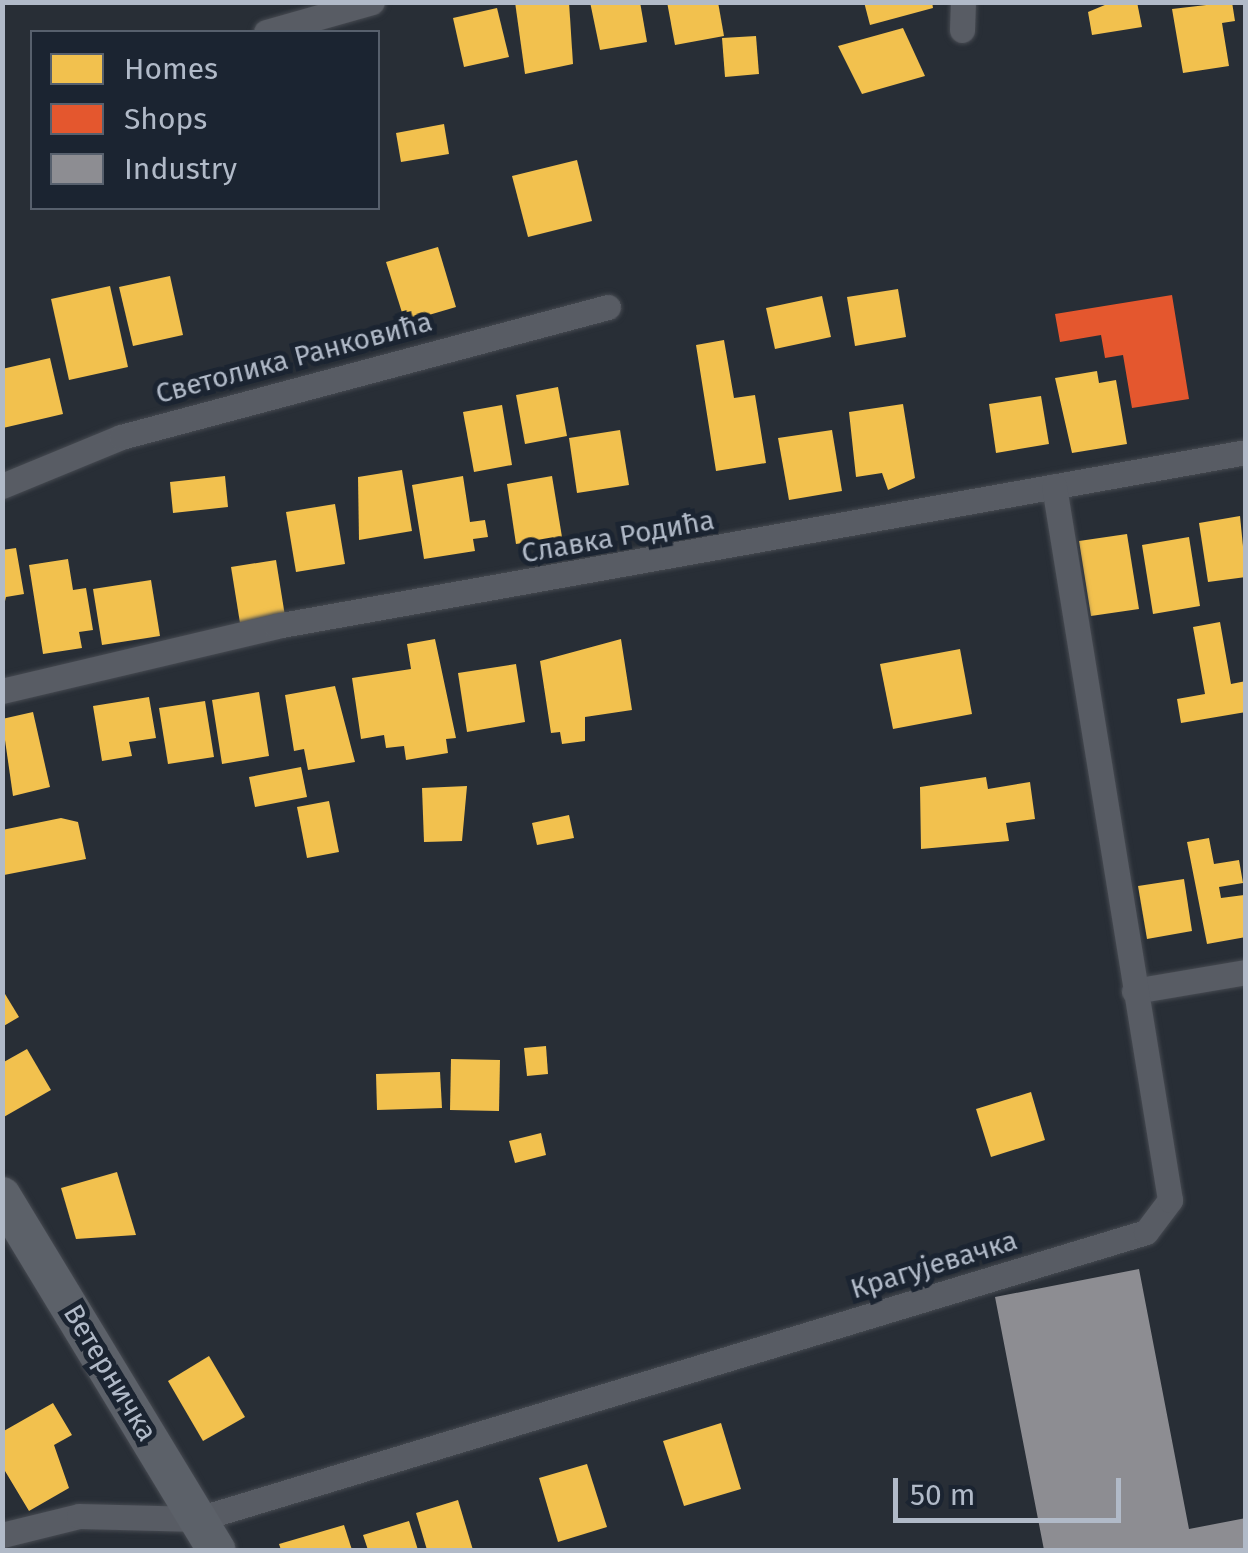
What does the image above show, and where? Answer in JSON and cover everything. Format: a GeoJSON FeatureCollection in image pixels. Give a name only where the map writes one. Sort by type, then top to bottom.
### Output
{"type":"FeatureCollection","features":[{"type":"Feature","properties":{"kind":"street"},"geometry":{"type":"LineString","coordinates":[[273,30],[372,2]]}},
{"type":"Feature","properties":{"kind":"street"},"geometry":{"type":"LineString","coordinates":[[962,30],[963,2]]}},
{"type":"Feature","properties":{"kind":"street","name":"Светолика Ранковића"},"geometry":{"type":"LineString","coordinates":[[2,486],[121,437],[608,307]]}},
{"type":"Feature","properties":{"kind":"street","name":"Славка Родића"},"geometry":{"type":"LineString","coordinates":[[2,692],[276,626],[1246,452]]}},
{"type":"Feature","properties":{"kind":"street","name":"Крагујевачка"},"geometry":{"type":"LineString","coordinates":[[2,1535],[79,1516],[207,1535],[1146,1232],[1170,1200],[1054,486]]}},
{"type":"Feature","properties":{"kind":"street"},"geometry":{"type":"LineString","coordinates":[[1134,991],[1246,972]]}},
{"type":"Feature","properties":{"kind":"street","name":"Ветерничка"},"geometry":{"type":"LineString","coordinates":[[2,1196],[207,1535]]}},
{"type":"Feature","properties":{"kind":"building: Homes"},"geometry":{"type":"Polygon","coordinates":[[[515,2],[569,2],[573,64],[525,74],[515,2]]]}},
{"type":"Feature","properties":{"kind":"building: Homes"},"geometry":{"type":"Polygon","coordinates":[[[590,2],[640,2],[647,42],[600,50],[590,2]]]}},
{"type":"Feature","properties":{"kind":"building: Homes"},"geometry":{"type":"Polygon","coordinates":[[[667,2],[718,2],[724,36],[675,45],[667,2]]]}},
{"type":"Feature","properties":{"kind":"building: Homes"},"geometry":{"type":"Polygon","coordinates":[[[864,2],[932,2],[933,8],[870,25],[864,2]]]}},
{"type":"Feature","properties":{"kind":"building: Homes"},"geometry":{"type":"Polygon","coordinates":[[[1112,2],[1137,2],[1142,27],[1092,35],[1088,12],[1112,2]]]}},
{"type":"Feature","properties":{"kind":"building: Homes"},"geometry":{"type":"Polygon","coordinates":[[[1232,2],[1235,21],[1222,23],[1229,66],[1183,73],[1172,9],[1232,2]]]}},
{"type":"Feature","properties":{"kind":"building: Homes"},"geometry":{"type":"Polygon","coordinates":[[[497,8],[509,57],[464,67],[453,18],[497,8]]]}},
{"type":"Feature","properties":{"kind":"building: Homes"},"geometry":{"type":"Polygon","coordinates":[[[903,28],[925,76],[862,94],[838,46],[903,28]]]}},
{"type":"Feature","properties":{"kind":"building: Homes"},"geometry":{"type":"Polygon","coordinates":[[[756,36],[759,74],[725,77],[722,38],[756,36]]]}},
{"type":"Feature","properties":{"kind":"building: Homes"},"geometry":{"type":"Polygon","coordinates":[[[444,124],[449,154],[401,162],[396,133],[444,124]]]}},
{"type":"Feature","properties":{"kind":"building: Homes"},"geometry":{"type":"Polygon","coordinates":[[[577,160],[592,221],[528,237],[512,176],[577,160]]]}},
{"type":"Feature","properties":{"kind":"building: Homes"},"geometry":{"type":"Polygon","coordinates":[[[438,247],[456,307],[405,322],[386,262],[438,247]]]}},
{"type":"Feature","properties":{"kind":"building: Homes"},"geometry":{"type":"Polygon","coordinates":[[[170,276],[183,335],[133,346],[119,287],[170,276]]]}},
{"type":"Feature","properties":{"kind":"building: Homes"},"geometry":{"type":"Polygon","coordinates":[[[110,286],[128,367],[69,380],[51,299],[110,286]]]}},
{"type":"Feature","properties":{"kind":"building: Homes"},"geometry":{"type":"Polygon","coordinates":[[[898,289],[906,337],[855,346],[847,297],[898,289]]]}},
{"type":"Feature","properties":{"kind":"building: Homes"},"geometry":{"type":"Polygon","coordinates":[[[822,296],[831,337],[775,349],[766,308],[822,296]]]}},
{"type":"Feature","properties":{"kind":"building: Homes"},"geometry":{"type":"Polygon","coordinates":[[[724,340],[734,398],[755,395],[766,463],[716,471],[696,345],[724,340]]]}},
{"type":"Feature","properties":{"kind":"building: Homes"},"geometry":{"type":"Polygon","coordinates":[[[50,358],[63,414],[3,428],[2,369],[50,358]]]}},
{"type":"Feature","properties":{"kind":"building: Homes"},"geometry":{"type":"Polygon","coordinates":[[[1097,371],[1099,383],[1116,380],[1127,444],[1072,453],[1055,378],[1097,371]]]}},
{"type":"Feature","properties":{"kind":"building: Homes"},"geometry":{"type":"Polygon","coordinates":[[[558,387],[567,436],[525,444],[516,395],[558,387]]]}},
{"type":"Feature","properties":{"kind":"building: Homes"},"geometry":{"type":"Polygon","coordinates":[[[1041,396],[1049,444],[996,453],[989,404],[1041,396]]]}},
{"type":"Feature","properties":{"kind":"building: Homes"},"geometry":{"type":"Polygon","coordinates":[[[903,404],[915,478],[888,490],[882,473],[856,477],[849,412],[903,404]]]}},
{"type":"Feature","properties":{"kind":"building: Homes"},"geometry":{"type":"Polygon","coordinates":[[[502,405],[512,465],[474,472],[463,412],[502,405]]]}},
{"type":"Feature","properties":{"kind":"building: Homes"},"geometry":{"type":"Polygon","coordinates":[[[620,430],[629,485],[577,493],[569,438],[620,430]]]}},
{"type":"Feature","properties":{"kind":"building: Homes"},"geometry":{"type":"Polygon","coordinates":[[[832,430],[842,491],[789,500],[778,438],[832,430]]]}},
{"type":"Feature","properties":{"kind":"building: Homes"},"geometry":{"type":"Polygon","coordinates":[[[402,470],[412,531],[359,540],[358,477],[402,470]]]}},
{"type":"Feature","properties":{"kind":"building: Homes"},"geometry":{"type":"Polygon","coordinates":[[[225,476],[228,507],[173,513],[170,482],[225,476]]]}},
{"type":"Feature","properties":{"kind":"building: Homes"},"geometry":{"type":"Polygon","coordinates":[[[463,476],[470,522],[485,520],[488,537],[473,539],[475,551],[424,559],[412,485],[463,476]]]}},
{"type":"Feature","properties":{"kind":"building: Homes"},"geometry":{"type":"Polygon","coordinates":[[[552,476],[562,537],[516,544],[507,484],[552,476]]]}},
{"type":"Feature","properties":{"kind":"building: Homes"},"geometry":{"type":"Polygon","coordinates":[[[335,504],[345,564],[296,572],[286,512],[335,504]]]}},
{"type":"Feature","properties":{"kind":"building: Homes"},"geometry":{"type":"Polygon","coordinates":[[[1240,516],[1246,577],[1208,582],[1199,523],[1240,516]]]}},
{"type":"Feature","properties":{"kind":"building: Homes"},"geometry":{"type":"Polygon","coordinates":[[[1127,534],[1139,609],[1091,616],[1079,541],[1127,534]]]}},
{"type":"Feature","properties":{"kind":"building: Homes"},"geometry":{"type":"Polygon","coordinates":[[[1189,537],[1200,606],[1153,614],[1142,545],[1189,537]]]}},
{"type":"Feature","properties":{"kind":"building: Homes"},"geometry":{"type":"Polygon","coordinates":[[[16,548],[24,594],[6,597],[2,614],[2,550],[16,548]]]}},
{"type":"Feature","properties":{"kind":"building: Homes"},"geometry":{"type":"Polygon","coordinates":[[[68,559],[73,590],[86,588],[93,630],[79,632],[82,648],[43,654],[29,565],[68,559]]]}},
{"type":"Feature","properties":{"kind":"building: Homes"},"geometry":{"type":"Polygon","coordinates":[[[276,560],[285,616],[240,623],[231,567],[276,560]]]}},
{"type":"Feature","properties":{"kind":"building: Homes"},"geometry":{"type":"Polygon","coordinates":[[[151,580],[160,636],[102,645],[93,589],[151,580]]]}},
{"type":"Feature","properties":{"kind":"building: Homes"},"geometry":{"type":"Polygon","coordinates":[[[1220,622],[1231,684],[1246,681],[1246,712],[1181,723],[1177,699],[1205,694],[1193,627],[1220,622]]]}},
{"type":"Feature","properties":{"kind":"building: Homes"},"geometry":{"type":"Polygon","coordinates":[[[435,639],[456,738],[446,739],[448,753],[406,760],[404,746],[386,748],[384,735],[361,739],[352,678],[411,669],[407,644],[435,639]]]}},
{"type":"Feature","properties":{"kind":"building: Homes"},"geometry":{"type":"Polygon","coordinates":[[[621,639],[632,710],[585,717],[585,741],[562,744],[560,732],[551,733],[540,661],[621,639]]]}},
{"type":"Feature","properties":{"kind":"building: Homes"},"geometry":{"type":"Polygon","coordinates":[[[960,649],[972,714],[893,729],[880,664],[960,649]]]}},
{"type":"Feature","properties":{"kind":"building: Homes"},"geometry":{"type":"Polygon","coordinates":[[[516,664],[525,722],[467,732],[458,673],[516,664]]]}},
{"type":"Feature","properties":{"kind":"building: Homes"},"geometry":{"type":"Polygon","coordinates":[[[335,686],[355,762],[308,770],[304,749],[294,751],[285,695],[335,686]]]}},
{"type":"Feature","properties":{"kind":"building: Homes"},"geometry":{"type":"Polygon","coordinates":[[[259,692],[269,756],[222,764],[212,700],[259,692]]]}},
{"type":"Feature","properties":{"kind":"building: Homes"},"geometry":{"type":"Polygon","coordinates":[[[149,697],[156,738],[129,742],[132,756],[102,761],[93,706],[149,697]]]}},
{"type":"Feature","properties":{"kind":"building: Homes"},"geometry":{"type":"Polygon","coordinates":[[[205,701],[214,757],[168,764],[159,708],[205,701]]]}},
{"type":"Feature","properties":{"kind":"building: Homes"},"geometry":{"type":"Polygon","coordinates":[[[33,712],[50,787],[13,796],[2,719],[33,712]]]}},
{"type":"Feature","properties":{"kind":"building: Homes"},"geometry":{"type":"Polygon","coordinates":[[[301,767],[307,797],[255,807],[249,777],[301,767]]]}},
{"type":"Feature","properties":{"kind":"building: Homes"},"geometry":{"type":"Polygon","coordinates":[[[986,777],[988,789],[1030,782],[1035,819],[1006,823],[1009,841],[921,849],[920,787],[986,777]]]}},
{"type":"Feature","properties":{"kind":"building: Homes"},"geometry":{"type":"Polygon","coordinates":[[[467,786],[462,841],[424,842],[422,788],[467,786]]]}},
{"type":"Feature","properties":{"kind":"building: Homes"},"geometry":{"type":"Polygon","coordinates":[[[329,801],[339,852],[307,858],[297,807],[329,801]]]}},
{"type":"Feature","properties":{"kind":"building: Homes"},"geometry":{"type":"Polygon","coordinates":[[[569,815],[574,838],[537,845],[532,823],[569,815]]]}},
{"type":"Feature","properties":{"kind":"building: Homes"},"geometry":{"type":"Polygon","coordinates":[[[61,818],[78,822],[86,859],[4,875],[2,830],[61,818]]]}},
{"type":"Feature","properties":{"kind":"building: Homes"},"geometry":{"type":"Polygon","coordinates":[[[1209,838],[1214,864],[1239,860],[1243,883],[1219,887],[1221,898],[1244,895],[1246,937],[1207,944],[1187,842],[1209,838]]]}},
{"type":"Feature","properties":{"kind":"building: Homes"},"geometry":{"type":"Polygon","coordinates":[[[1184,879],[1192,931],[1147,939],[1138,886],[1184,879]]]}},
{"type":"Feature","properties":{"kind":"building: Homes"},"geometry":{"type":"Polygon","coordinates":[[[2,989],[19,1017],[2,1027],[2,989]]]}},
{"type":"Feature","properties":{"kind":"building: Homes"},"geometry":{"type":"Polygon","coordinates":[[[546,1046],[548,1074],[527,1076],[524,1048],[546,1046]]]}},
{"type":"Feature","properties":{"kind":"building: Homes"},"geometry":{"type":"Polygon","coordinates":[[[27,1049],[51,1090],[2,1118],[2,1063],[27,1049]]]}},
{"type":"Feature","properties":{"kind":"building: Homes"},"geometry":{"type":"Polygon","coordinates":[[[451,1059],[500,1060],[499,1111],[450,1110],[451,1059]]]}},
{"type":"Feature","properties":{"kind":"building: Homes"},"geometry":{"type":"Polygon","coordinates":[[[440,1072],[442,1108],[377,1110],[376,1074],[440,1072]]]}},
{"type":"Feature","properties":{"kind":"building: Homes"},"geometry":{"type":"Polygon","coordinates":[[[1031,1092],[1045,1140],[991,1157],[976,1109],[1031,1092]]]}},
{"type":"Feature","properties":{"kind":"building: Homes"},"geometry":{"type":"Polygon","coordinates":[[[541,1133],[546,1155],[515,1163],[509,1141],[541,1133]]]}},
{"type":"Feature","properties":{"kind":"building: Homes"},"geometry":{"type":"Polygon","coordinates":[[[117,1172],[136,1235],[76,1239],[61,1188],[117,1172]]]}},
{"type":"Feature","properties":{"kind":"building: Homes"},"geometry":{"type":"Polygon","coordinates":[[[209,1356],[245,1417],[203,1441],[168,1381],[209,1356]]]}},
{"type":"Feature","properties":{"kind":"building: Homes"},"geometry":{"type":"Polygon","coordinates":[[[53,1403],[72,1435],[54,1445],[69,1488],[29,1511],[2,1466],[2,1432],[53,1403]]]}},
{"type":"Feature","properties":{"kind":"building: Homes"},"geometry":{"type":"Polygon","coordinates":[[[721,1423],[741,1489],[684,1506],[663,1441],[721,1423]]]}},
{"type":"Feature","properties":{"kind":"building: Homes"},"geometry":{"type":"Polygon","coordinates":[[[587,1464],[607,1527],[558,1542],[539,1478],[587,1464]]]}},
{"type":"Feature","properties":{"kind":"building: Homes"},"geometry":{"type":"Polygon","coordinates":[[[458,1500],[473,1550],[427,1550],[416,1513],[458,1500]]]}},
{"type":"Feature","properties":{"kind":"building: Homes"},"geometry":{"type":"Polygon","coordinates":[[[409,1521],[418,1550],[368,1550],[363,1535],[409,1521]]]}},
{"type":"Feature","properties":{"kind":"building: Homes"},"geometry":{"type":"Polygon","coordinates":[[[344,1525],[352,1550],[281,1550],[279,1544],[344,1525]]]}},
{"type":"Feature","properties":{"kind":"building: Shops"},"geometry":{"type":"Polygon","coordinates":[[[1172,295],[1189,399],[1132,408],[1123,355],[1105,358],[1101,335],[1060,342],[1055,314],[1172,295]]]}},
{"type":"Feature","properties":{"kind":"building: Industry"},"geometry":{"type":"Polygon","coordinates":[[[1139,1269],[1189,1529],[1246,1518],[1246,1550],[1044,1550],[995,1297],[1139,1269]]]}}]}
